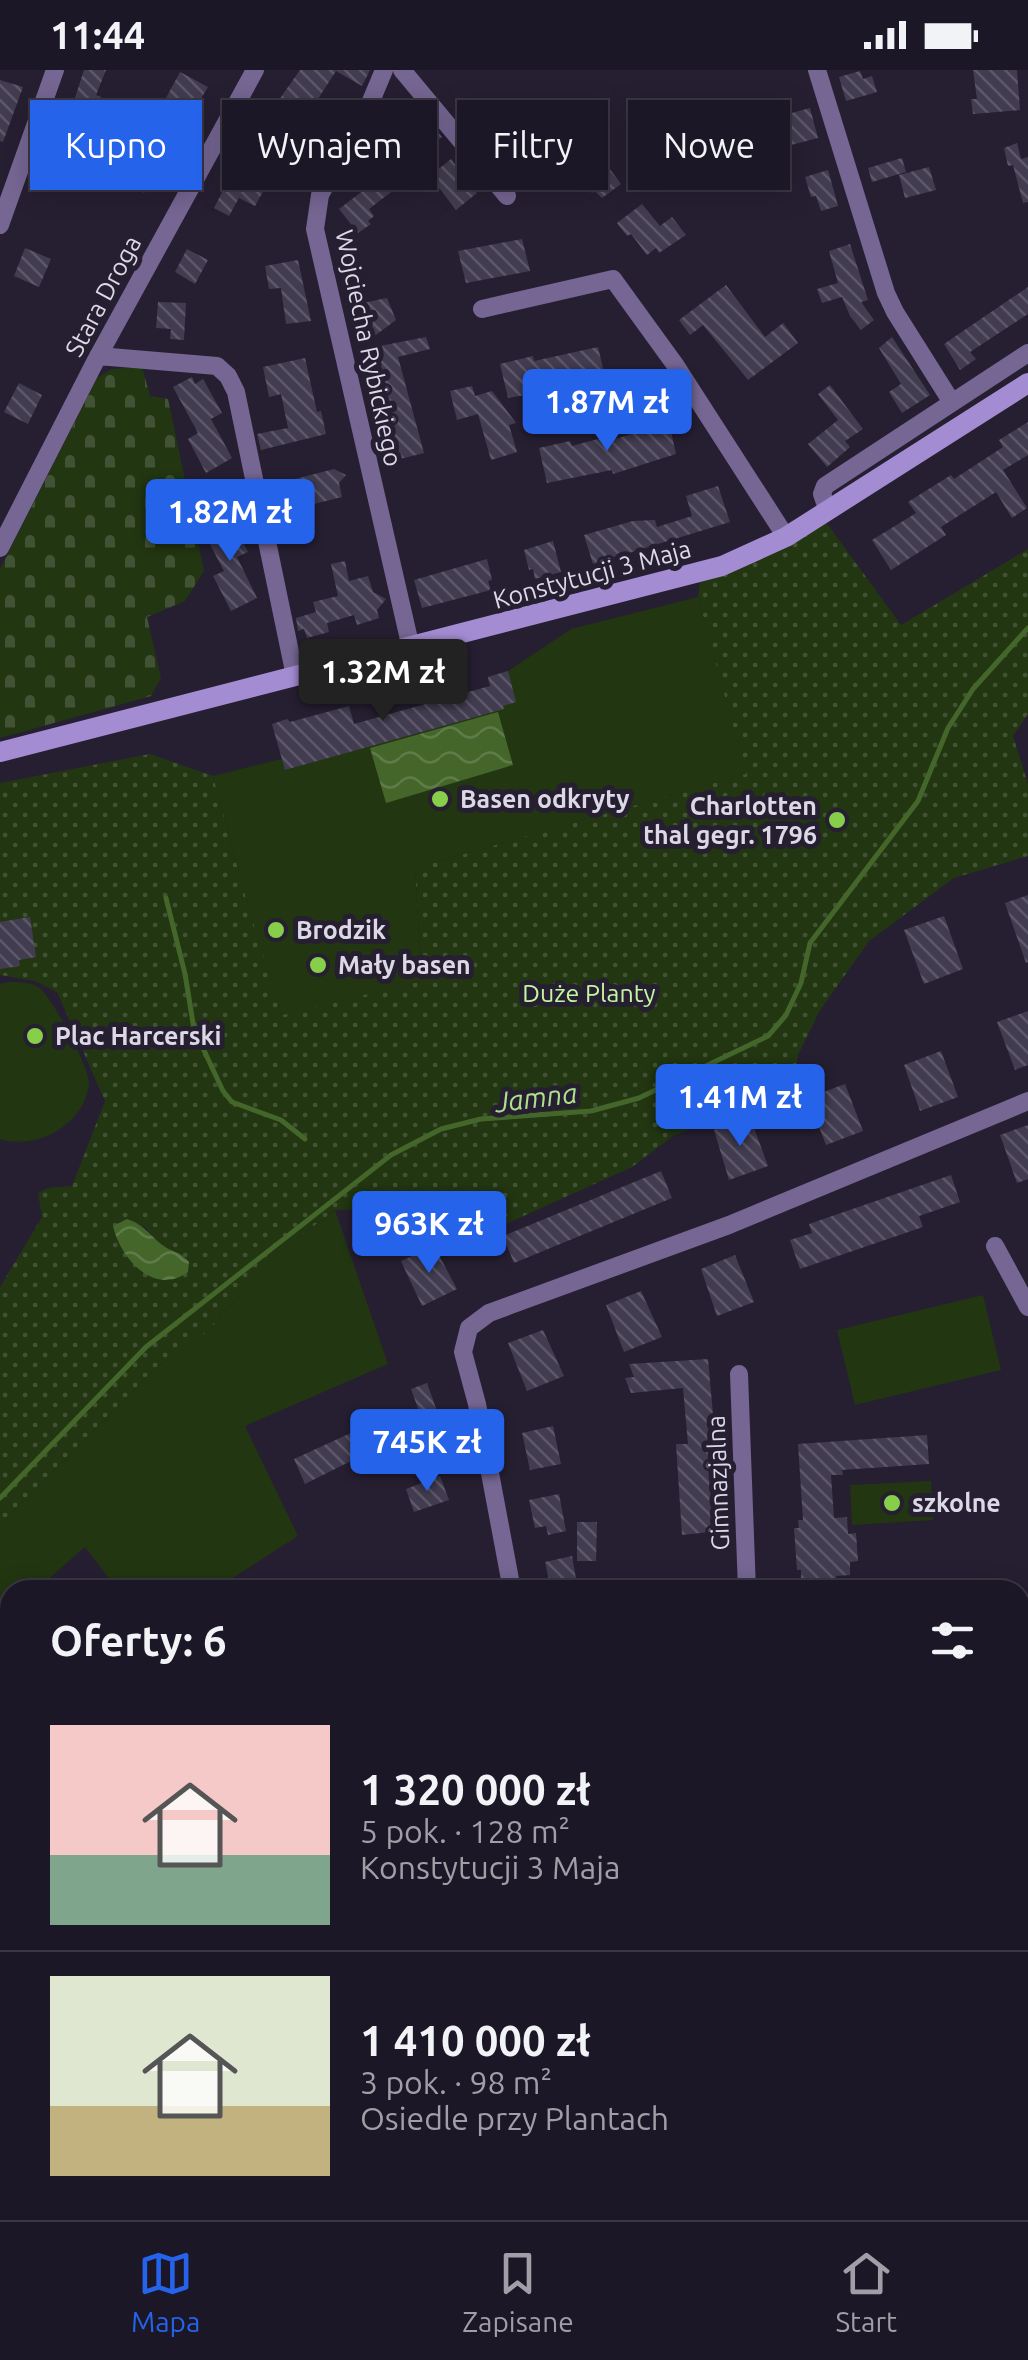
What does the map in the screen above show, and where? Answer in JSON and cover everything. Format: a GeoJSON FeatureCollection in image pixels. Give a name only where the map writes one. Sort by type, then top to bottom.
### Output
{"type":"FeatureCollection","features":[{"type":"Feature","properties":{"kind":"street"},"geometry":{"type":"LineString","coordinates":[[0,224],[55,70]]}},
{"type":"Feature","properties":{"kind":"street","name":"Stara Droga"},"geometry":{"type":"LineString","coordinates":[[0,548],[98,356],[254,70]]}},
{"type":"Feature","properties":{"kind":"street","name":"Wojciecha Rybickiego"},"geometry":{"type":"LineString","coordinates":[[384,70],[320,195],[316,230],[411,648]]}},
{"type":"Feature","properties":{"kind":"street"},"geometry":{"type":"LineString","coordinates":[[402,70],[507,196]]}},
{"type":"Feature","properties":{"kind":"street"},"geometry":{"type":"LineString","coordinates":[[817,70],[886,293],[951,402]]}},
{"type":"Feature","properties":{"kind":"street"},"geometry":{"type":"LineString","coordinates":[[482,309],[614,279],[676,366],[786,537]]}},
{"type":"Feature","properties":{"kind":"street"},"geometry":{"type":"LineString","coordinates":[[828,511],[822,494],[825,486],[1028,353]]}},
{"type":"Feature","properties":{"kind":"street"},"geometry":{"type":"LineString","coordinates":[[98,356],[218,366],[228,376],[236,392],[259,494],[294,676]]}},
{"type":"Feature","properties":{"kind":"street","name":"Konstytucji 3 Maja"},"geometry":{"type":"LineString","coordinates":[[0,752],[722,566],[786,537],[1028,383]]}},
{"type":"Feature","properties":{"kind":"street"},"geometry":{"type":"LineString","coordinates":[[510,1580],[464,1352],[468,1328],[489,1313],[729,1224],[1028,1101]]}},
{"type":"Feature","properties":{"kind":"street"},"geometry":{"type":"LineString","coordinates":[[994,1246],[1028,1307]]}},
{"type":"Feature","properties":{"kind":"street","name":"Gimnazjalna"},"geometry":{"type":"LineString","coordinates":[[739,1374],[747,1580]]}},
{"type":"Feature","properties":{"kind":"green space"},"geometry":{"type":"Polygon","coordinates":[[[142,367],[150,396],[168,399],[204,571],[185,601],[147,617],[161,678],[151,696],[0,738],[0,569],[97,378],[112,369],[142,367]]]}},
{"type":"Feature","properties":{"kind":"green space","name":"Duże Planty"},"geometry":{"type":"Polygon","coordinates":[[[826,522],[901,625],[1028,549],[1028,714],[1013,736],[1028,784],[1028,856],[954,878],[869,941],[819,1012],[798,1055],[793,1088],[673,1136],[632,1167],[495,1229],[459,1231],[399,1208],[335,1210],[273,1257],[208,1331],[157,1367],[0,1525],[0,1287],[42,1217],[38,1193],[72,1186],[105,1101],[57,992],[35,981],[0,975],[0,783],[150,754],[213,776],[282,1015],[422,981],[415,868],[746,774],[698,597],[700,581],[826,522]],[[144,1226],[115,1234],[140,1266],[157,1275],[178,1278],[187,1258],[162,1246],[144,1226]]]}},
{"type":"Feature","properties":{"kind":"green space","name":"Basen odkryty"},"geometry":{"type":"Polygon","coordinates":[[[698,597],[747,774],[415,868],[422,981],[282,1016],[213,776],[281,759],[286,770],[360,748],[354,724],[490,686],[488,677],[508,671],[571,629],[698,597]]]}},
{"type":"Feature","properties":{"kind":"green space","name":"Plac Harcerski"},"geometry":{"type":"Polygon","coordinates":[[[0,984],[31,984],[44,993],[61,1017],[88,1076],[86,1098],[79,1111],[57,1131],[29,1141],[0,1139],[0,984]]]}},
{"type":"Feature","properties":{"kind":"green space"},"geometry":{"type":"Polygon","coordinates":[[[335,1210],[388,1364],[245,1426],[298,1536],[230,1580],[110,1580],[85,1547],[47,1580],[0,1580],[0,1525],[157,1367],[208,1331],[273,1257],[335,1210]]]}},
{"type":"Feature","properties":{"kind":"green space"},"geometry":{"type":"Polygon","coordinates":[[[983,1295],[1001,1370],[855,1405],[837,1330],[983,1295]]]}},
{"type":"Feature","properties":{"kind":"green space","name":"szkolne"},"geometry":{"type":"Polygon","coordinates":[[[931,1481],[933,1520],[852,1525],[850,1485],[931,1481]]]}},
{"type":"Feature","properties":{"kind":"water"},"geometry":{"type":"Polygon","coordinates":[[[498,712],[513,765],[386,803],[370,748],[498,712]]]}},
{"type":"Feature","properties":{"kind":"water"},"geometry":{"type":"Polygon","coordinates":[[[127,1219],[186,1258],[188,1272],[163,1280],[140,1270],[123,1250],[113,1226],[127,1219]]]}},
{"type":"Feature","properties":{"kind":"building"},"geometry":{"type":"Polygon","coordinates":[[[84,70],[106,70],[96,95],[100,100],[74,100],[84,70]]]}},
{"type":"Feature","properties":{"kind":"building"},"geometry":{"type":"Polygon","coordinates":[[[300,70],[370,70],[362,86],[336,71],[317,100],[279,100],[300,70]]]}},
{"type":"Feature","properties":{"kind":"building"},"geometry":{"type":"Polygon","coordinates":[[[973,70],[1017,70],[1020,110],[973,114],[971,99],[977,99],[973,70]]]}},
{"type":"Feature","properties":{"kind":"building"},"geometry":{"type":"Polygon","coordinates":[[[860,71],[863,79],[872,76],[877,92],[846,101],[839,77],[860,71]]]}},
{"type":"Feature","properties":{"kind":"building"},"geometry":{"type":"Polygon","coordinates":[[[180,72],[208,87],[200,100],[165,100],[180,72]]]}},
{"type":"Feature","properties":{"kind":"building"},"geometry":{"type":"Polygon","coordinates":[[[0,80],[23,87],[3,142],[0,141],[0,80]]]}},
{"type":"Feature","properties":{"kind":"building"},"geometry":{"type":"Polygon","coordinates":[[[810,108],[818,138],[790,145],[790,113],[810,108]]]}},
{"type":"Feature","properties":{"kind":"building"},"geometry":{"type":"Polygon","coordinates":[[[1017,143],[1021,159],[1028,157],[1028,202],[1023,203],[1004,148],[1017,143]]]}},
{"type":"Feature","properties":{"kind":"building"},"geometry":{"type":"Polygon","coordinates":[[[902,158],[906,172],[872,182],[868,168],[902,158]]]}},
{"type":"Feature","properties":{"kind":"building"},"geometry":{"type":"Polygon","coordinates":[[[451,159],[457,167],[457,190],[477,193],[456,210],[437,185],[437,170],[451,159]]]}},
{"type":"Feature","properties":{"kind":"building"},"geometry":{"type":"Polygon","coordinates":[[[608,167],[621,184],[602,198],[595,191],[590,190],[608,190],[608,167]]]}},
{"type":"Feature","properties":{"kind":"building"},"geometry":{"type":"Polygon","coordinates":[[[929,167],[936,190],[905,198],[899,175],[929,167]]]}},
{"type":"Feature","properties":{"kind":"building"},"geometry":{"type":"Polygon","coordinates":[[[828,170],[838,206],[821,211],[816,196],[811,197],[805,177],[828,170]]]}},
{"type":"Feature","properties":{"kind":"building"},"geometry":{"type":"Polygon","coordinates":[[[223,190],[264,190],[255,206],[239,198],[229,216],[214,208],[223,190]]]}},
{"type":"Feature","properties":{"kind":"building"},"geometry":{"type":"Polygon","coordinates":[[[364,190],[394,190],[369,209],[374,216],[368,221],[371,224],[358,233],[339,209],[364,190]]]}},
{"type":"Feature","properties":{"kind":"building"},"geometry":{"type":"Polygon","coordinates":[[[642,204],[660,226],[672,217],[686,235],[659,253],[656,248],[647,255],[617,223],[642,204]]]}},
{"type":"Feature","properties":{"kind":"building"},"geometry":{"type":"Polygon","coordinates":[[[522,239],[530,271],[466,283],[458,251],[522,239]]]}},
{"type":"Feature","properties":{"kind":"building"},"geometry":{"type":"Polygon","coordinates":[[[850,244],[868,300],[861,302],[874,320],[861,330],[842,297],[822,303],[817,289],[838,283],[829,251],[850,244]]]}},
{"type":"Feature","properties":{"kind":"building"},"geometry":{"type":"Polygon","coordinates":[[[25,248],[51,259],[39,287],[14,276],[25,248]]]}},
{"type":"Feature","properties":{"kind":"building"},"geometry":{"type":"Polygon","coordinates":[[[187,249],[208,260],[195,284],[175,272],[187,249]]]}},
{"type":"Feature","properties":{"kind":"building"},"geometry":{"type":"Polygon","coordinates":[[[298,260],[311,321],[286,324],[281,288],[269,289],[265,266],[298,260]]]}},
{"type":"Feature","properties":{"kind":"building"},"geometry":{"type":"Polygon","coordinates":[[[726,285],[765,337],[783,323],[798,343],[748,380],[703,325],[690,335],[679,320],[726,285]]]}},
{"type":"Feature","properties":{"kind":"building"},"geometry":{"type":"Polygon","coordinates":[[[1028,287],[1028,314],[970,352],[976,359],[960,370],[944,344],[1028,287]]]}},
{"type":"Feature","properties":{"kind":"building"},"geometry":{"type":"Polygon","coordinates":[[[387,298],[396,320],[373,337],[368,317],[362,319],[358,304],[387,298]]]}},
{"type":"Feature","properties":{"kind":"building"},"geometry":{"type":"Polygon","coordinates":[[[158,302],[186,303],[184,340],[170,339],[171,329],[156,328],[158,302]]]}},
{"type":"Feature","properties":{"kind":"building"},"geometry":{"type":"Polygon","coordinates":[[[426,337],[430,349],[398,357],[424,453],[396,460],[376,374],[379,362],[375,347],[426,337]]]}},
{"type":"Feature","properties":{"kind":"building"},"geometry":{"type":"Polygon","coordinates":[[[892,337],[930,395],[902,413],[889,392],[901,384],[879,348],[892,337]]]}},
{"type":"Feature","properties":{"kind":"building"},"geometry":{"type":"Polygon","coordinates":[[[598,347],[606,381],[508,398],[500,364],[598,347]]]}},
{"type":"Feature","properties":{"kind":"building"},"geometry":{"type":"Polygon","coordinates":[[[305,358],[326,434],[261,450],[257,434],[288,428],[281,394],[269,397],[263,367],[305,358]]]}},
{"type":"Feature","properties":{"kind":"building"},"geometry":{"type":"Polygon","coordinates":[[[192,377],[195,384],[203,379],[222,413],[211,419],[232,458],[206,473],[188,439],[198,433],[173,387],[192,377]]]}},
{"type":"Feature","properties":{"kind":"building"},"geometry":{"type":"Polygon","coordinates":[[[19,383],[42,395],[28,424],[4,412],[19,383]]]}},
{"type":"Feature","properties":{"kind":"building"},"geometry":{"type":"Polygon","coordinates":[[[830,385],[863,429],[845,441],[850,447],[827,467],[808,444],[838,420],[818,394],[830,385]]]}},
{"type":"Feature","properties":{"kind":"building"},"geometry":{"type":"Polygon","coordinates":[[[472,386],[475,396],[492,391],[516,423],[509,425],[517,452],[491,460],[478,414],[457,420],[450,391],[472,386]]]}},
{"type":"Feature","properties":{"kind":"building"},"geometry":{"type":"Polygon","coordinates":[[[669,422],[676,454],[613,474],[612,470],[547,483],[539,448],[570,441],[572,446],[605,437],[606,442],[669,422]]]}},
{"type":"Feature","properties":{"kind":"building"},"geometry":{"type":"Polygon","coordinates":[[[1028,422],[1028,455],[1003,470],[1027,508],[1012,518],[996,492],[941,527],[946,535],[891,570],[872,540],[916,513],[908,502],[951,475],[954,479],[1003,447],[999,440],[1028,422]]]}},
{"type":"Feature","properties":{"kind":"building"},"geometry":{"type":"Polygon","coordinates":[[[334,469],[346,475],[339,483],[342,497],[298,508],[300,520],[277,526],[268,486],[334,469]]]}},
{"type":"Feature","properties":{"kind":"building"},"geometry":{"type":"Polygon","coordinates":[[[718,486],[730,522],[593,564],[584,535],[633,521],[655,520],[657,527],[692,516],[686,496],[718,486]]]}},
{"type":"Feature","properties":{"kind":"building"},"geometry":{"type":"Polygon","coordinates":[[[230,517],[248,552],[237,557],[257,598],[231,611],[213,576],[224,571],[203,531],[230,517]]]}},
{"type":"Feature","properties":{"kind":"building"},"geometry":{"type":"Polygon","coordinates":[[[553,541],[561,572],[535,579],[524,550],[553,541]]]}},
{"type":"Feature","properties":{"kind":"building"},"geometry":{"type":"Polygon","coordinates":[[[487,559],[491,590],[422,608],[414,580],[487,559]]]}},
{"type":"Feature","properties":{"kind":"building"},"geometry":{"type":"Polygon","coordinates":[[[345,561],[349,581],[368,576],[373,592],[386,599],[377,610],[379,618],[357,625],[354,615],[327,623],[329,632],[307,638],[304,629],[298,631],[296,618],[316,612],[313,602],[338,596],[331,564],[345,561]]]}},
{"type":"Feature","properties":{"kind":"building"},"geometry":{"type":"Polygon","coordinates":[[[508,671],[516,702],[503,706],[504,709],[285,770],[272,724],[349,706],[354,724],[490,686],[488,677],[508,671]]]}},
{"type":"Feature","properties":{"kind":"building"},"geometry":{"type":"Polygon","coordinates":[[[1028,895],[1028,962],[1026,963],[1005,903],[1028,895]]]}},
{"type":"Feature","properties":{"kind":"building"},"geometry":{"type":"Polygon","coordinates":[[[944,916],[963,969],[924,984],[904,930],[944,916]]]}},
{"type":"Feature","properties":{"kind":"building"},"geometry":{"type":"Polygon","coordinates":[[[30,917],[36,957],[19,960],[20,966],[0,969],[0,922],[30,917]]]}},
{"type":"Feature","properties":{"kind":"building"},"geometry":{"type":"Polygon","coordinates":[[[1028,1011],[1028,1065],[1015,1070],[997,1022],[1028,1011]]]}},
{"type":"Feature","properties":{"kind":"building"},"geometry":{"type":"Polygon","coordinates":[[[941,1051],[958,1097],[920,1111],[904,1065],[941,1051]]]}},
{"type":"Feature","properties":{"kind":"building"},"geometry":{"type":"Polygon","coordinates":[[[845,1084],[863,1131],[826,1145],[808,1098],[845,1084]]]}},
{"type":"Feature","properties":{"kind":"building"},"geometry":{"type":"Polygon","coordinates":[[[750,1117],[768,1166],[729,1180],[714,1130],[750,1117]]]}},
{"type":"Feature","properties":{"kind":"building"},"geometry":{"type":"Polygon","coordinates":[[[1028,1125],[1028,1179],[1017,1183],[1000,1135],[1028,1125]]]}},
{"type":"Feature","properties":{"kind":"building"},"geometry":{"type":"Polygon","coordinates":[[[661,1171],[672,1198],[514,1263],[503,1236],[661,1171]]]}},
{"type":"Feature","properties":{"kind":"building"},"geometry":{"type":"Polygon","coordinates":[[[951,1175],[960,1202],[919,1216],[923,1227],[800,1269],[790,1240],[812,1233],[809,1224],[951,1175]]]}},
{"type":"Feature","properties":{"kind":"building"},"geometry":{"type":"Polygon","coordinates":[[[434,1246],[457,1289],[422,1306],[401,1261],[434,1246]]]}},
{"type":"Feature","properties":{"kind":"building"},"geometry":{"type":"Polygon","coordinates":[[[735,1255],[754,1302],[717,1316],[701,1269],[735,1255]]]}},
{"type":"Feature","properties":{"kind":"building"},"geometry":{"type":"Polygon","coordinates":[[[641,1291],[662,1337],[624,1352],[606,1305],[641,1291]]]}},
{"type":"Feature","properties":{"kind":"building"},"geometry":{"type":"Polygon","coordinates":[[[543,1330],[564,1376],[527,1391],[508,1343],[543,1330]]]}},
{"type":"Feature","properties":{"kind":"building"},"geometry":{"type":"Polygon","coordinates":[[[708,1359],[715,1437],[710,1438],[719,1531],[682,1535],[676,1444],[688,1444],[683,1388],[631,1393],[625,1378],[634,1377],[629,1364],[708,1359]]]}},
{"type":"Feature","properties":{"kind":"building"},"geometry":{"type":"Polygon","coordinates":[[[427,1383],[443,1428],[427,1433],[411,1389],[427,1383]]]}},
{"type":"Feature","properties":{"kind":"building"},"geometry":{"type":"Polygon","coordinates":[[[377,1421],[387,1443],[305,1484],[294,1459],[377,1421]]]}},
{"type":"Feature","properties":{"kind":"building"},"geometry":{"type":"Polygon","coordinates":[[[553,1426],[561,1464],[530,1470],[522,1433],[553,1426]]]}},
{"type":"Feature","properties":{"kind":"building"},"geometry":{"type":"Polygon","coordinates":[[[927,1435],[929,1464],[842,1470],[843,1475],[831,1475],[834,1518],[847,1517],[848,1534],[856,1533],[858,1561],[850,1562],[850,1575],[836,1576],[836,1580],[801,1579],[801,1570],[797,1570],[794,1528],[799,1528],[798,1520],[803,1520],[798,1444],[927,1435]]]}},
{"type":"Feature","properties":{"kind":"building"},"geometry":{"type":"Polygon","coordinates":[[[440,1476],[449,1500],[414,1512],[406,1489],[440,1476]]]}},
{"type":"Feature","properties":{"kind":"building"},"geometry":{"type":"Polygon","coordinates":[[[559,1494],[566,1531],[548,1535],[546,1526],[535,1528],[529,1500],[559,1494]]]}},
{"type":"Feature","properties":{"kind":"building"},"geometry":{"type":"Polygon","coordinates":[[[577,1522],[597,1522],[596,1561],[577,1561],[577,1522]]]}},
{"type":"Feature","properties":{"kind":"building"},"geometry":{"type":"Polygon","coordinates":[[[572,1556],[576,1580],[549,1580],[545,1562],[572,1556]]]}},
{"type":"Feature","properties":{"kind":"waterway","name":"Jamna"},"geometry":{"type":"LineString","coordinates":[[0,1498],[146,1347],[391,1155],[441,1129],[481,1119],[591,1111],[639,1098],[768,1036],[786,1015],[801,983],[810,943],[918,801],[948,728],[973,689],[1028,628]]}},
{"type":"Feature","properties":{"kind":"waterway"},"geometry":{"type":"LineString","coordinates":[[166,898],[194,1029],[223,1091],[232,1102],[281,1120],[305,1139]]}},
{"type":"Feature","properties":{"kind":"place","name":"Basen odkryty"},"geometry":{"type":"Point","coordinates":[440,799]}},
{"type":"Feature","properties":{"kind":"place","name":"Charlotten thal gegr. 1796"},"geometry":{"type":"Point","coordinates":[837,820]}},
{"type":"Feature","properties":{"kind":"place","name":"Brodzik"},"geometry":{"type":"Point","coordinates":[276,930]}},
{"type":"Feature","properties":{"kind":"place","name":"Mały basen"},"geometry":{"type":"Point","coordinates":[318,965]}},
{"type":"Feature","properties":{"kind":"place","name":"Plac Harcerski"},"geometry":{"type":"Point","coordinates":[35,1036]}},
{"type":"Feature","properties":{"kind":"place","name":"szkolne"},"geometry":{"type":"Point","coordinates":[892,1503]}}]}
